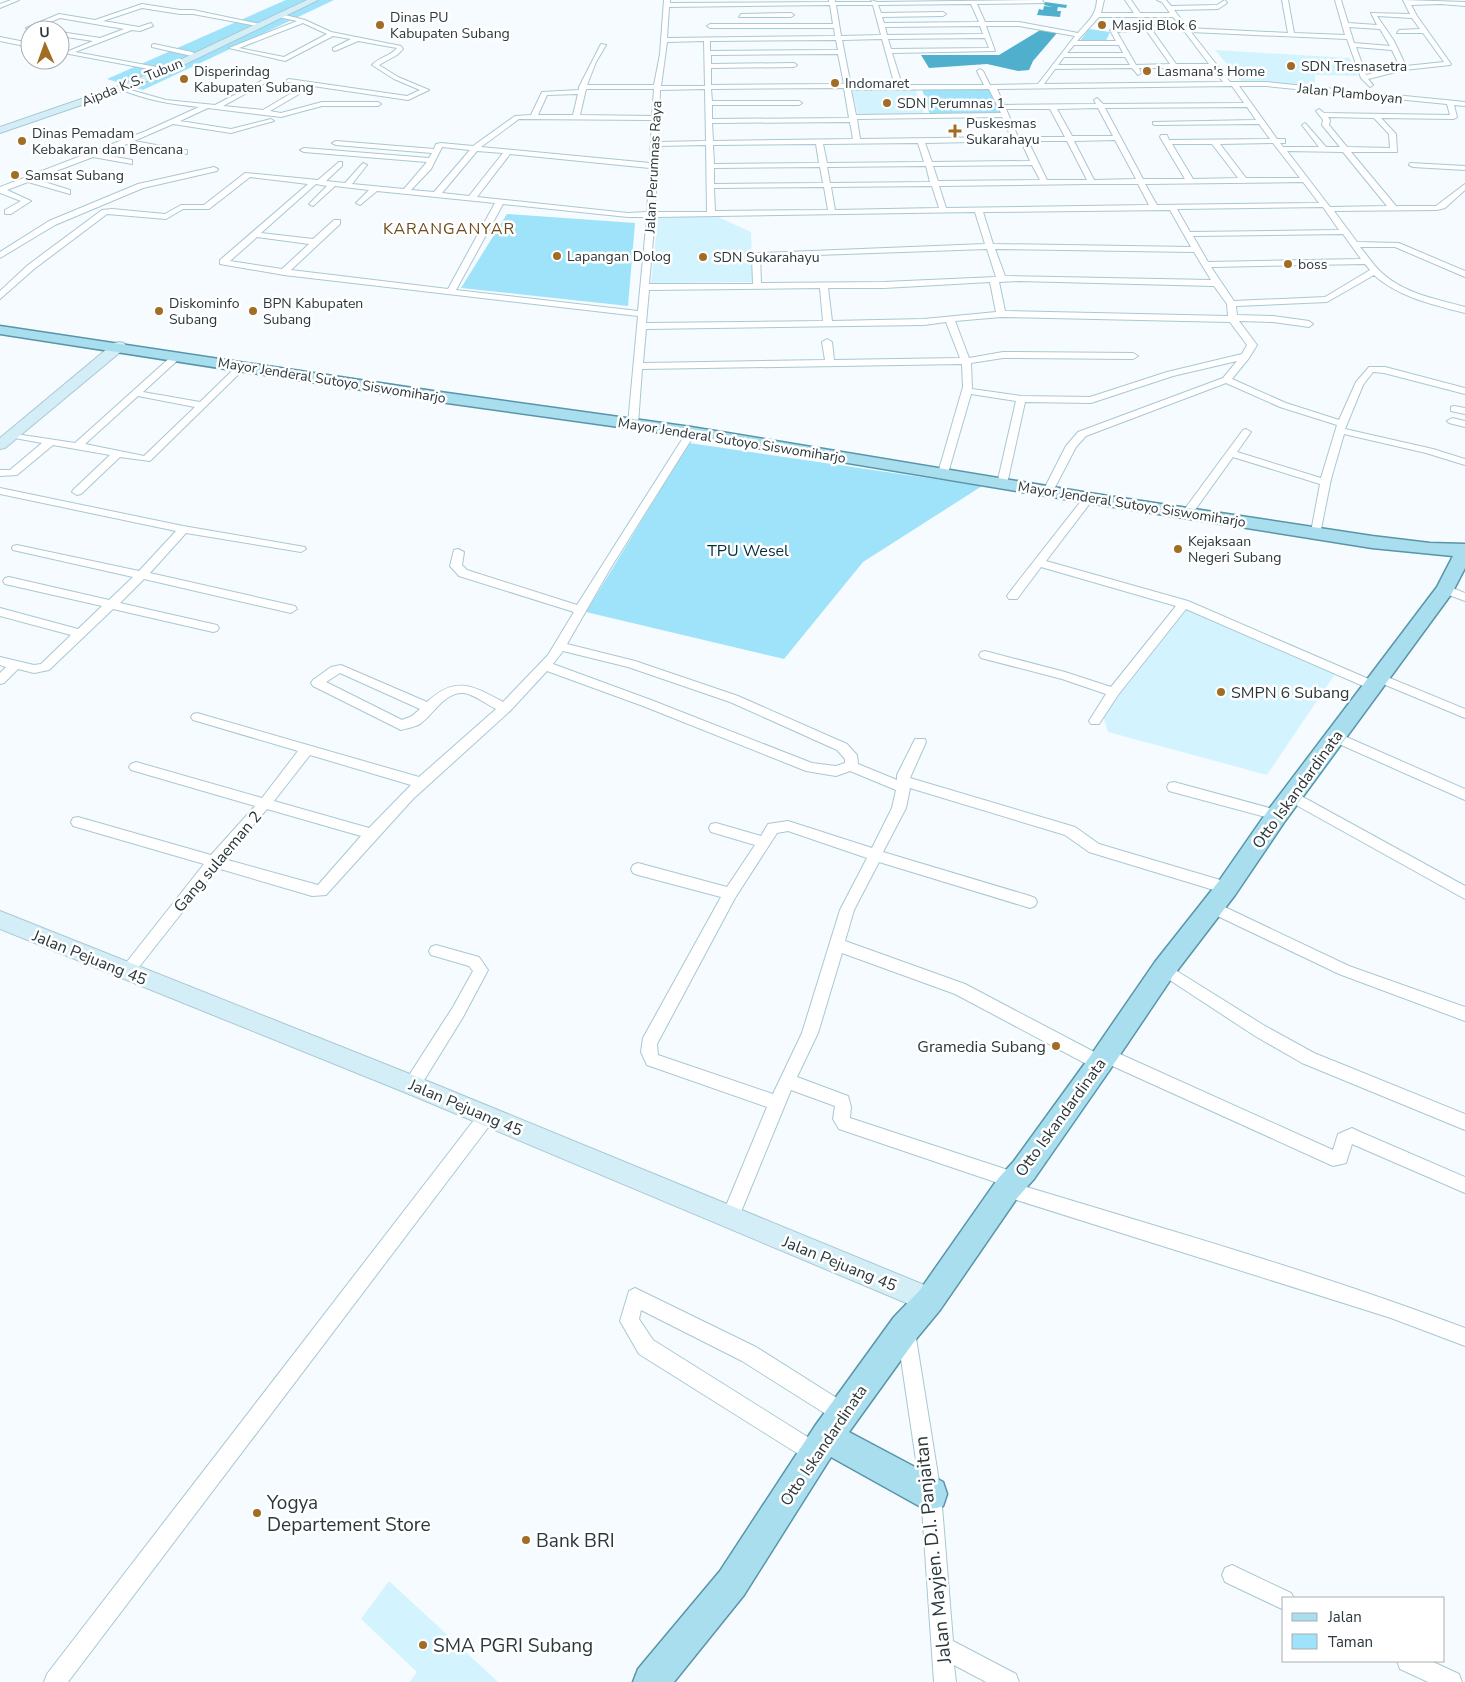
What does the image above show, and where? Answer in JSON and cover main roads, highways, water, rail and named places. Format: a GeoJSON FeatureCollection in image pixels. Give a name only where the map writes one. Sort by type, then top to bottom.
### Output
{"type":"FeatureCollection","features":[{"type":"Feature","properties":{"kind":"main road","name":"Mayor Jenderal Sutoyo Siswomiharjo"},"geometry":{"type":"LineString","coordinates":[[0,330],[120,346],[240,366],[691,432],[1089,498],[1430,549],[1465,550]]}},
{"type":"Feature","properties":{"kind":"main road","name":"Otto Iskandardinata"},"geometry":{"type":"LineString","coordinates":[[651,1682],[732,1583],[828,1434],[905,1328],[930,1300],[1010,1185],[1024,1170],[1164,969],[1219,898],[1284,806],[1377,682],[1444,589],[1465,550]]}},
{"type":"Feature","properties":{"kind":"main road"},"geometry":{"type":"LineString","coordinates":[[828,1434],[931,1494]]}},
{"type":"Feature","properties":{"kind":"place","name":"Dinas PU Kabupaten Subang"},"geometry":{"type":"Point","coordinates":[380,25]}},
{"type":"Feature","properties":{"kind":"place","name":"Masjid Blok 6"},"geometry":{"type":"Point","coordinates":[1102,25]}},
{"type":"Feature","properties":{"kind":"place","name":"SDN Tresnasetra"},"geometry":{"type":"Point","coordinates":[1291,66]}},
{"type":"Feature","properties":{"kind":"place","name":"Lasmana's Home"},"geometry":{"type":"Point","coordinates":[1147,71]}},
{"type":"Feature","properties":{"kind":"place","name":"Disperindag Kabupaten Subang"},"geometry":{"type":"Point","coordinates":[184,79]}},
{"type":"Feature","properties":{"kind":"place","name":"Indomaret"},"geometry":{"type":"Point","coordinates":[835,83]}},
{"type":"Feature","properties":{"kind":"place","name":"SDN Perumnas 1"},"geometry":{"type":"Point","coordinates":[887,103]}},
{"type":"Feature","properties":{"kind":"place","name":"Puskesmas Sukarahayu"},"geometry":{"type":"Point","coordinates":[955,131]}},
{"type":"Feature","properties":{"kind":"place","name":"Dinas Pemadam Kebakaran dan Bencana"},"geometry":{"type":"Point","coordinates":[22,141]}},
{"type":"Feature","properties":{"kind":"place","name":"Samsat Subang"},"geometry":{"type":"Point","coordinates":[15,175]}},
{"type":"Feature","properties":{"kind":"place","name":"Lapangan Dolog"},"geometry":{"type":"Point","coordinates":[557,256]}},
{"type":"Feature","properties":{"kind":"place","name":"SDN Sukarahayu"},"geometry":{"type":"Point","coordinates":[703,257]}},
{"type":"Feature","properties":{"kind":"place","name":"boss"},"geometry":{"type":"Point","coordinates":[1288,264]}},
{"type":"Feature","properties":{"kind":"place","name":"Diskominfo Subang"},"geometry":{"type":"Point","coordinates":[159,311]}},
{"type":"Feature","properties":{"kind":"place","name":"BPN Kabupaten Subang"},"geometry":{"type":"Point","coordinates":[253,311]}},
{"type":"Feature","properties":{"kind":"place","name":"Kejaksaan Negeri Subang"},"geometry":{"type":"Point","coordinates":[1178,549]}},
{"type":"Feature","properties":{"kind":"place","name":"SMPN 6 Subang"},"geometry":{"type":"Point","coordinates":[1221,692]}},
{"type":"Feature","properties":{"kind":"place","name":"Gramedia Subang"},"geometry":{"type":"Point","coordinates":[1056,1046]}},
{"type":"Feature","properties":{"kind":"place","name":"Yogya Departement Store"},"geometry":{"type":"Point","coordinates":[257,1513]}},
{"type":"Feature","properties":{"kind":"place","name":"Bank BRI"},"geometry":{"type":"Point","coordinates":[526,1540]}},
{"type":"Feature","properties":{"kind":"place","name":"SMA PGRI Subang"},"geometry":{"type":"Point","coordinates":[423,1645]}},
{"type":"Feature","properties":{"kind":"district","name":"KARANGANYAR"},"geometry":{"type":"Point","coordinates":[449,228]}},
{"type":"Feature","properties":{"kind":"park label","name":"TPU Wesel"},"geometry":{"type":"Point","coordinates":[748,550]}}]}
